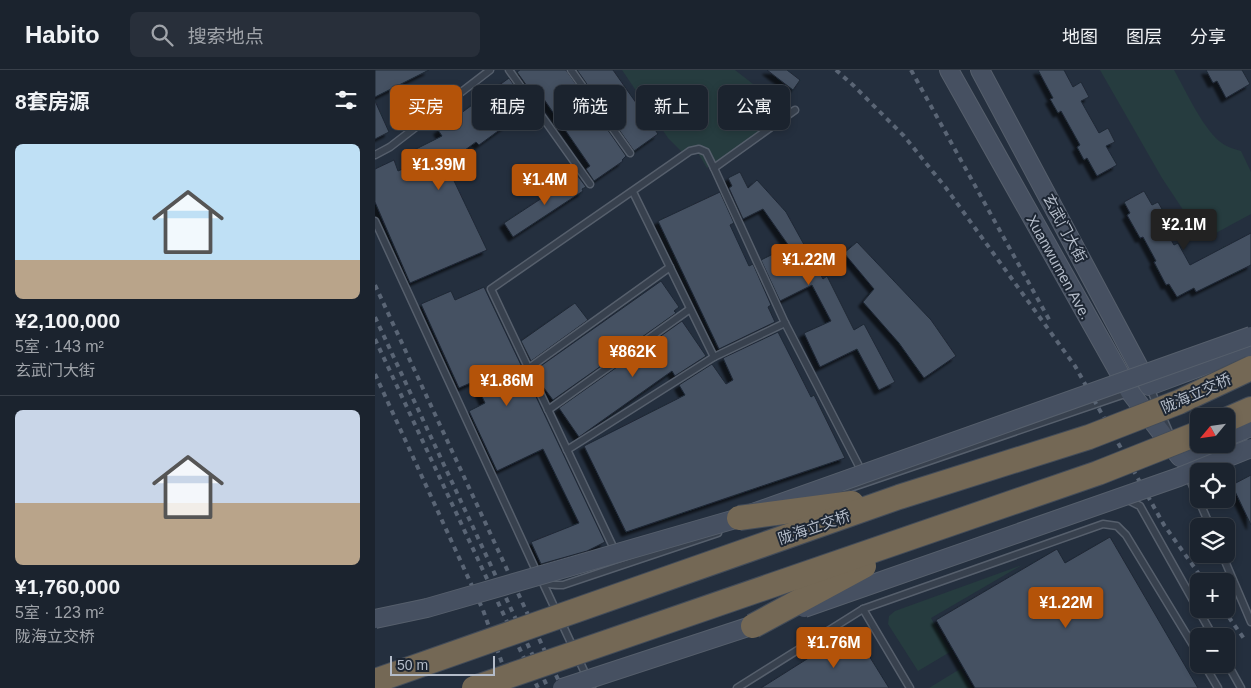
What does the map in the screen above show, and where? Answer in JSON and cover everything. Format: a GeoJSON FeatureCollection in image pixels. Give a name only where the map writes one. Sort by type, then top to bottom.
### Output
{"type":"FeatureCollection","features":[{"type":"Feature","properties":{"kind":"highway","name":"陇海立交桥"},"geometry":{"type":"LineString","coordinates":[[375,681],[899,497],[1089,437],[1179,402],[1251,368]]}},
{"type":"Feature","properties":{"kind":"highway"},"geometry":{"type":"LineString","coordinates":[[1235,416],[1251,409]]}},
{"type":"Feature","properties":{"kind":"highway"},"geometry":{"type":"LineString","coordinates":[[473,688],[1098,473],[1190,437]]}},
{"type":"Feature","properties":{"kind":"highway"},"geometry":{"type":"LineString","coordinates":[[733,525],[899,497]]}},
{"type":"Feature","properties":{"kind":"highway"},"geometry":{"type":"LineString","coordinates":[[753,626],[931,530]]}},
{"type":"Feature","properties":{"kind":"highway"},"geometry":{"type":"LineString","coordinates":[[375,675],[445,657]]}},
{"type":"Feature","properties":{"kind":"main road","name":"Xuanwumen Ave."},"geometry":{"type":"LineString","coordinates":[[949,70],[1180,457]]}},
{"type":"Feature","properties":{"kind":"main road","name":"玄武门大街"},"geometry":{"type":"LineString","coordinates":[[980,70],[1140,389]]}},
{"type":"Feature","properties":{"kind":"main road"},"geometry":{"type":"LineString","coordinates":[[375,619],[427,608],[733,525],[1251,336]]}},
{"type":"Feature","properties":{"kind":"main road"},"geometry":{"type":"LineString","coordinates":[[1140,389],[1251,348]]}},
{"type":"Feature","properties":{"kind":"main road"},"geometry":{"type":"LineString","coordinates":[[1235,433],[1251,427]]}},
{"type":"Feature","properties":{"kind":"main road"},"geometry":{"type":"LineString","coordinates":[[562,688],[753,626],[1179,477],[1251,448]]}},
{"type":"Feature","properties":{"kind":"main road"},"geometry":{"type":"LineString","coordinates":[[1180,457],[1190,453]]}},
{"type":"Feature","properties":{"kind":"lane"},"geometry":{"type":"LineString","coordinates":[[375,155],[390,147],[490,70]]}},
{"type":"Feature","properties":{"kind":"lane"},"geometry":{"type":"LineString","coordinates":[[509,70],[590,184]]}},
{"type":"Feature","properties":{"kind":"lane"},"geometry":{"type":"LineString","coordinates":[[571,70],[630,153]]}},
{"type":"Feature","properties":{"kind":"lane"},"geometry":{"type":"LineString","coordinates":[[714,168],[795,110]]}},
{"type":"Feature","properties":{"kind":"lane"},"geometry":{"type":"LineString","coordinates":[[622,565],[491,289],[690,152],[699,149],[705,152],[714,168],[785,323],[867,482]]}},
{"type":"Feature","properties":{"kind":"lane"},"geometry":{"type":"LineString","coordinates":[[633,192],[714,357]]}},
{"type":"Feature","properties":{"kind":"lane"},"geometry":{"type":"LineString","coordinates":[[375,221],[533,566],[543,583],[592,688]]}},
{"type":"Feature","properties":{"kind":"lane"},"geometry":{"type":"LineString","coordinates":[[529,368],[670,267]]}},
{"type":"Feature","properties":{"kind":"lane"},"geometry":{"type":"LineString","coordinates":[[548,410],[691,309]]}},
{"type":"Feature","properties":{"kind":"lane"},"geometry":{"type":"LineString","coordinates":[[567,450],[714,357],[785,323]]}},
{"type":"Feature","properties":{"kind":"lane"},"geometry":{"type":"LineString","coordinates":[[820,498],[1140,389]]}},
{"type":"Feature","properties":{"kind":"lane"},"geometry":{"type":"LineString","coordinates":[[1180,457],[1207,518]]}},
{"type":"Feature","properties":{"kind":"lane"},"geometry":{"type":"LineString","coordinates":[[587,677],[1129,500],[1140,506],[1209,628]]}},
{"type":"Feature","properties":{"kind":"lane"},"geometry":{"type":"LineString","coordinates":[[543,583],[563,585],[733,525],[811,502]]}},
{"type":"Feature","properties":{"kind":"lane"},"geometry":{"type":"LineString","coordinates":[[737,688],[863,609],[1103,524],[1117,526],[1126,535],[1190,640]]}},
{"type":"Feature","properties":{"kind":"lane"},"geometry":{"type":"LineString","coordinates":[[1226,563],[1251,622]]}},
{"type":"Feature","properties":{"kind":"lane"},"geometry":{"type":"LineString","coordinates":[[863,609],[910,688]]}},
{"type":"Feature","properties":{"kind":"lane"},"geometry":{"type":"LineString","coordinates":[[1210,673],[1219,688]]}},
{"type":"Feature","properties":{"kind":"lane"},"geometry":{"type":"LineString","coordinates":[[1233,673],[1241,688]]}},
{"type":"Feature","properties":{"kind":"green space"},"geometry":{"type":"Polygon","coordinates":[[[622,70],[735,70],[754,85],[718,85],[718,130],[762,130],[707,168],[698,153],[684,154],[663,130],[708,130],[708,85],[636,85],[636,91],[622,70]]]}},
{"type":"Feature","properties":{"kind":"green space"},"geometry":{"type":"Polygon","coordinates":[[[1100,70],[1174,70],[1200,117],[1212,134],[1224,144],[1241,151],[1251,172],[1251,214],[1203,240],[1162,178],[1100,70]]]}},
{"type":"Feature","properties":{"kind":"green space"},"geometry":{"type":"Polygon","coordinates":[[[1022,565],[931,618],[950,652],[918,671],[888,624],[889,616],[895,611],[1022,565]]]}},
{"type":"Feature","properties":{"kind":"green space"},"geometry":{"type":"Polygon","coordinates":[[[960,669],[972,688],[929,688],[960,669]]]}},
{"type":"Feature","properties":{"kind":"building"},"geometry":{"type":"Polygon","coordinates":[[[375,70],[429,70],[399,85],[390,85],[390,90],[375,97],[375,70]]]}},
{"type":"Feature","properties":{"kind":"building"},"geometry":{"type":"Polygon","coordinates":[[[520,70],[566,70],[576,85],[554,85],[554,114],[544,99],[544,85],[526,85],[517,72],[520,70]]]}},
{"type":"Feature","properties":{"kind":"building"},"geometry":{"type":"Polygon","coordinates":[[[577,70],[613,70],[624,85],[588,85],[577,70]]]}},
{"type":"Feature","properties":{"kind":"building"},"geometry":{"type":"Polygon","coordinates":[[[767,70],[787,70],[800,80],[793,90],[790,85],[786,85],[767,70]]]}},
{"type":"Feature","properties":{"kind":"building"},"geometry":{"type":"Polygon","coordinates":[[[1038,70],[1064,70],[1073,87],[1081,82],[1089,97],[1081,101],[1099,133],[1108,128],[1115,142],[1106,146],[1117,165],[1097,176],[1087,158],[1084,160],[1077,147],[1080,145],[1061,111],[1058,113],[1050,99],[1053,98],[1038,70]]]}},
{"type":"Feature","properties":{"kind":"building"},"geometry":{"type":"Polygon","coordinates":[[[1206,70],[1242,70],[1250,84],[1226,98],[1217,81],[1213,83],[1206,70]]]}},
{"type":"Feature","properties":{"kind":"building"},"geometry":{"type":"Polygon","coordinates":[[[509,78],[514,85],[499,85],[509,78]]]}},
{"type":"Feature","properties":{"kind":"building"},"geometry":{"type":"Polygon","coordinates":[[[626,88],[636,103],[636,130],[655,130],[658,134],[634,151],[619,130],[626,130],[626,88]]]}},
{"type":"Feature","properties":{"kind":"building"},"geometry":{"type":"Polygon","coordinates":[[[375,101],[389,132],[375,139],[375,101]]]}},
{"type":"Feature","properties":{"kind":"building"},"geometry":{"type":"Polygon","coordinates":[[[472,105],[472,130],[499,130],[479,145],[476,142],[446,164],[487,250],[410,283],[375,202],[375,169],[394,160],[398,171],[419,162],[414,150],[442,136],[438,130],[462,130],[462,112],[472,105]]]}},
{"type":"Feature","properties":{"kind":"building"},"geometry":{"type":"Polygon","coordinates":[[[565,130],[608,130],[626,156],[623,161],[594,181],[586,169],[590,166],[565,130]]]}},
{"type":"Feature","properties":{"kind":"building"},"geometry":{"type":"Polygon","coordinates":[[[740,172],[748,188],[757,180],[786,212],[823,279],[827,276],[854,330],[864,324],[895,382],[879,390],[857,349],[820,367],[804,333],[831,321],[812,285],[780,301],[761,260],[789,246],[763,209],[743,219],[729,188],[732,186],[728,178],[740,172]]]}},
{"type":"Feature","properties":{"kind":"building"},"geometry":{"type":"Polygon","coordinates":[[[577,175],[586,187],[582,189],[583,191],[513,237],[504,223],[577,175]]]}},
{"type":"Feature","properties":{"kind":"building"},"geometry":{"type":"Polygon","coordinates":[[[1144,191],[1152,205],[1158,202],[1167,218],[1161,222],[1174,245],[1178,243],[1190,265],[1251,233],[1251,265],[1196,292],[1194,288],[1177,297],[1169,284],[1166,285],[1143,237],[1140,238],[1127,215],[1130,213],[1124,202],[1144,191]]]}},
{"type":"Feature","properties":{"kind":"building"},"geometry":{"type":"Polygon","coordinates":[[[720,192],[734,223],[730,225],[749,266],[753,264],[771,305],[768,307],[775,322],[719,349],[658,221],[720,192]]]}},
{"type":"Feature","properties":{"kind":"building"},"geometry":{"type":"Polygon","coordinates":[[[857,242],[931,320],[956,356],[924,378],[899,343],[863,302],[874,289],[844,253],[857,242]]]}},
{"type":"Feature","properties":{"kind":"building"},"geometry":{"type":"Polygon","coordinates":[[[661,281],[679,307],[674,311],[676,313],[553,400],[541,384],[535,370],[661,281]]]}},
{"type":"Feature","properties":{"kind":"building"},"geometry":{"type":"Polygon","coordinates":[[[484,287],[605,542],[587,551],[541,564],[531,542],[579,523],[543,449],[497,471],[469,411],[485,403],[475,381],[459,388],[421,304],[451,291],[455,300],[484,287]]]}},
{"type":"Feature","properties":{"kind":"building"},"geometry":{"type":"Polygon","coordinates":[[[575,303],[588,320],[531,361],[521,341],[575,303]]]}},
{"type":"Feature","properties":{"kind":"building"},"geometry":{"type":"Polygon","coordinates":[[[682,321],[706,356],[675,376],[672,371],[579,437],[559,408],[682,321]]]}},
{"type":"Feature","properties":{"kind":"building"},"geometry":{"type":"Polygon","coordinates":[[[778,332],[811,397],[814,395],[845,458],[626,532],[584,446],[685,395],[679,385],[712,364],[726,384],[733,380],[723,358],[778,332]]]}},
{"type":"Feature","properties":{"kind":"building"},"geometry":{"type":"Polygon","coordinates":[[[1251,475],[1251,525],[1235,491],[1235,483],[1251,475]]]}},
{"type":"Feature","properties":{"kind":"building"},"geometry":{"type":"Polygon","coordinates":[[[1110,537],[1198,688],[975,688],[936,620],[1057,549],[1065,563],[1110,537]]]}},
{"type":"Feature","properties":{"kind":"building"},"geometry":{"type":"Polygon","coordinates":[[[853,630],[889,688],[761,688],[853,630]]]}},
{"type":"Feature","properties":{"kind":"railway"},"geometry":{"type":"LineString","coordinates":[[836,70],[904,136],[946,188],[1075,366],[1164,525],[1198,573]]}},
{"type":"Feature","properties":{"kind":"railway"},"geometry":{"type":"LineString","coordinates":[[911,70],[1051,323]]}},
{"type":"Feature","properties":{"kind":"railway"},"geometry":{"type":"LineString","coordinates":[[375,285],[562,688]]}},
{"type":"Feature","properties":{"kind":"railway"},"geometry":{"type":"LineString","coordinates":[[375,317],[548,688]]}},
{"type":"Feature","properties":{"kind":"railway"},"geometry":{"type":"LineString","coordinates":[[375,339],[538,688]]}},
{"type":"Feature","properties":{"kind":"railway"},"geometry":{"type":"LineString","coordinates":[[375,374],[483,610],[511,688]]}},
{"type":"Feature","properties":{"kind":"railway"},"geometry":{"type":"LineString","coordinates":[[1229,618],[1245,640]]}}]}
